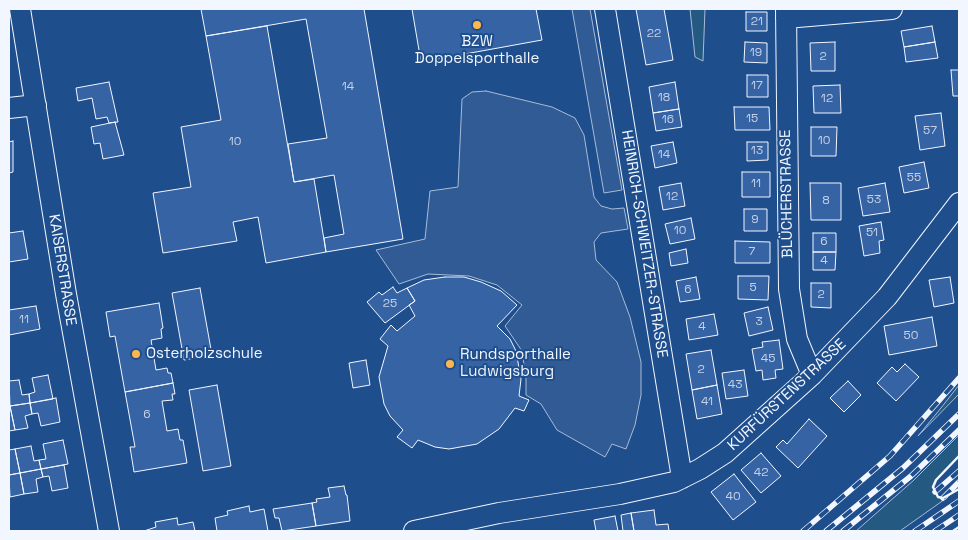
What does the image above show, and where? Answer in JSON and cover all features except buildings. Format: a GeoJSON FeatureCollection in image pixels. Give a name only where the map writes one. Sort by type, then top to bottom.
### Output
{"type":"FeatureCollection","features":[{"type":"Feature","properties":{"kind":"street","name":"KAISERSTRASSE"},"geometry":{"type":"LineString","coordinates":[[20,9],[66,294],[108,531]]}},
{"type":"Feature","properties":{"kind":"street","name":"HEINRICH-SCHWEITZER-STRASSE"},"geometry":{"type":"LineString","coordinates":[[605,9],[682,478]]}},
{"type":"Feature","properties":{"kind":"street"},"geometry":{"type":"LineString","coordinates":[[786,14],[892,9]]}},
{"type":"Feature","properties":{"kind":"street","name":"BLÜCHERSTRASSE"},"geometry":{"type":"LineString","coordinates":[[786,14],[789,289],[797,339],[812,375]]}},
{"type":"Feature","properties":{"kind":"street"},"geometry":{"type":"LineString","coordinates":[[9,108],[36,105]]}},
{"type":"Feature","properties":{"kind":"street","name":"KURFÜRSTENSTRASSE"},"geometry":{"type":"LineString","coordinates":[[414,531],[499,513],[620,494],[682,478],[725,453],[812,375],[887,297],[959,203]]}},
{"type":"Feature","properties":{"kind":"shaded area"},"geometry":{"type":"Polygon","coordinates":[[[572,9],[590,9],[622,190],[604,193],[572,9]]]}},
{"type":"Feature","properties":{"kind":"shaded area"},"geometry":{"type":"Polygon","coordinates":[[[690,9],[705,9],[703,61],[695,57],[690,9]]]}},
{"type":"Feature","properties":{"kind":"shaded area"},"geometry":{"type":"Polygon","coordinates":[[[486,91],[552,107],[575,118],[584,135],[594,197],[601,206],[612,209],[624,208],[628,229],[601,233],[594,242],[596,260],[617,282],[630,317],[641,362],[641,395],[635,425],[626,449],[612,444],[605,457],[557,430],[541,404],[526,395],[522,351],[505,326],[522,305],[497,285],[469,276],[428,274],[399,284],[376,250],[425,239],[430,191],[458,187],[462,99],[472,92],[486,91]]]}},
{"type":"Feature","properties":{"kind":"shaded area"},"geometry":{"type":"Polygon","coordinates":[[[959,385],[959,394],[918,436],[941,408],[959,385]]]}},
{"type":"Feature","properties":{"kind":"shaded area"},"geometry":{"type":"Polygon","coordinates":[[[959,435],[959,456],[936,480],[933,487],[938,497],[948,497],[900,531],[856,531],[914,480],[959,435]]]}},
{"type":"Feature","properties":{"kind":"railway"},"geometry":{"type":"LineString","coordinates":[[803,531],[890,456],[959,378]]}},
{"type":"Feature","properties":{"kind":"railway"},"geometry":{"type":"LineString","coordinates":[[826,531],[903,468],[959,414]]}},
{"type":"Feature","properties":{"kind":"railway"},"geometry":{"type":"LineString","coordinates":[[843,531],[911,476],[959,430]]}},
{"type":"Feature","properties":{"kind":"railway"},"geometry":{"type":"LineString","coordinates":[[935,492],[959,471]]}},
{"type":"Feature","properties":{"kind":"railway"},"geometry":{"type":"LineString","coordinates":[[943,498],[959,482]]}},
{"type":"Feature","properties":{"kind":"railway"},"geometry":{"type":"LineString","coordinates":[[915,531],[959,501]]}},
{"type":"Feature","properties":{"kind":"railway"},"geometry":{"type":"LineString","coordinates":[[935,531],[959,515]]}},
{"type":"Feature","properties":{"kind":"wall"},"geometry":{"type":"LineString","coordinates":[[959,456],[936,480],[933,487],[938,497],[943,498],[959,489]]}},
{"type":"Feature","properties":{"kind":"wall"},"geometry":{"type":"LineString","coordinates":[[953,531],[959,527]]}},
{"type":"Feature","properties":{"kind":"place","name":"BZW Doppelsporthalle"},"geometry":{"type":"Point","coordinates":[477,25]}},
{"type":"Feature","properties":{"kind":"place","name":"Osterholzschule"},"geometry":{"type":"Point","coordinates":[136,354]}},
{"type":"Feature","properties":{"kind":"place","name":"Rundsporthalle Ludwigsburg"},"geometry":{"type":"Point","coordinates":[450,364]}}]}
